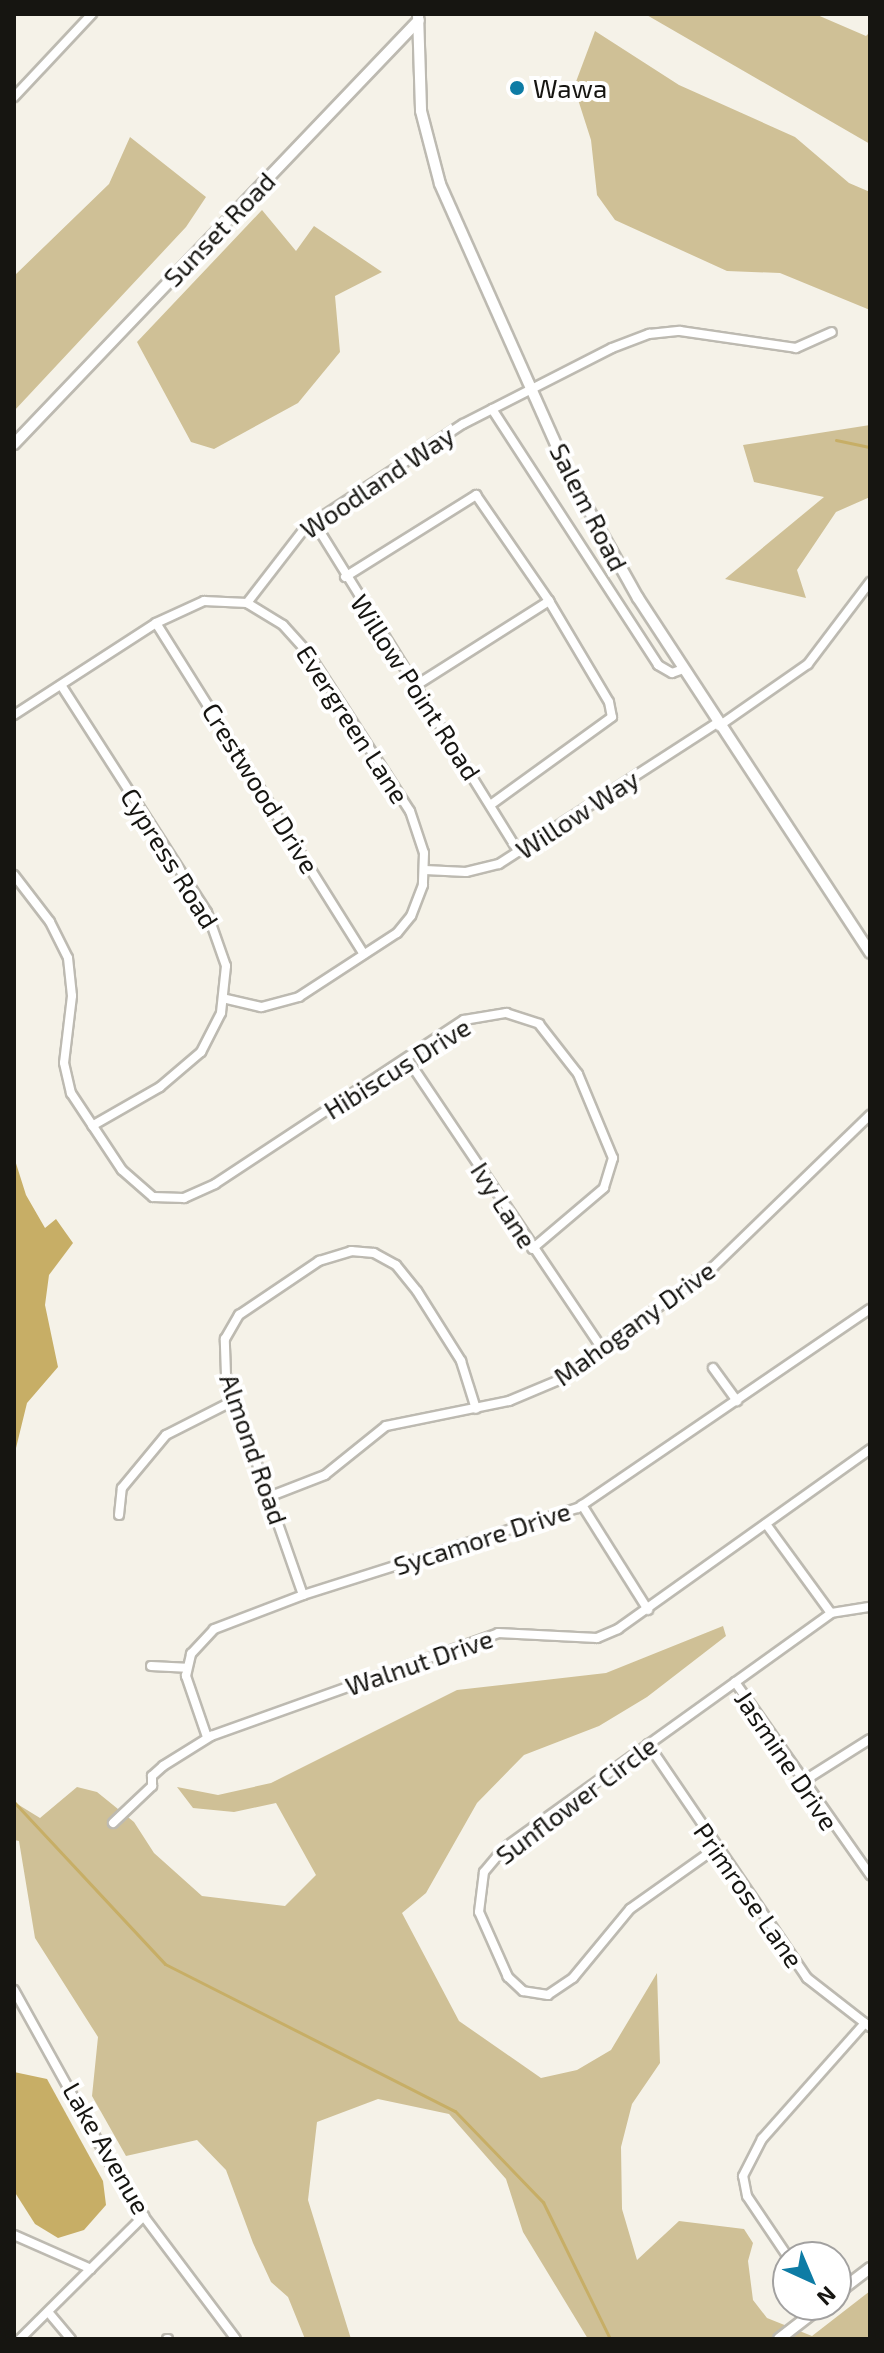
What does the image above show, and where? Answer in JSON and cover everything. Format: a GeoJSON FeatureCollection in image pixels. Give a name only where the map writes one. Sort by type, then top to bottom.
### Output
{"type":"FeatureCollection","features":[{"type":"Feature","properties":{"kind":"street"},"geometry":{"type":"LineString","coordinates":[[14,97],[92,14]]}},
{"type":"Feature","properties":{"kind":"street","name":"Salem Road"},"geometry":{"type":"LineString","coordinates":[[420,17],[421,111],[432,158],[532,391],[592,519],[718,724],[870,953]]}},
{"type":"Feature","properties":{"kind":"street","name":"Sunset Road"},"geometry":{"type":"LineString","coordinates":[[14,444],[420,17]]}},
{"type":"Feature","properties":{"kind":"street","name":"Woodland Way"},"geometry":{"type":"LineString","coordinates":[[247,603],[285,548],[314,522],[492,409],[612,348],[649,334],[691,332],[796,348],[832,332]]}},
{"type":"Feature","properties":{"kind":"street"},"geometry":{"type":"LineString","coordinates":[[492,409],[658,665],[672,673],[683,669]]}},
{"type":"Feature","properties":{"kind":"street"},"geometry":{"type":"LineString","coordinates":[[345,577],[476,495],[549,601],[609,702],[612,717],[492,804]]}},
{"type":"Feature","properties":{"kind":"street","name":"Willow Point Road"},"geometry":{"type":"LineString","coordinates":[[314,522],[345,577],[492,804],[519,852]]}},
{"type":"Feature","properties":{"kind":"street","name":"Willow Way"},"geometry":{"type":"LineString","coordinates":[[425,870],[472,871],[519,852],[718,724],[808,664],[870,582]]}},
{"type":"Feature","properties":{"kind":"street"},"geometry":{"type":"LineString","coordinates":[[14,715],[156,623],[204,601],[247,603]]}},
{"type":"Feature","properties":{"kind":"street"},"geometry":{"type":"LineString","coordinates":[[415,686],[549,601]]}},
{"type":"Feature","properties":{"kind":"street","name":"Evergreen Lane"},"geometry":{"type":"LineString","coordinates":[[247,603],[289,630],[320,670],[410,811],[425,870]]}},
{"type":"Feature","properties":{"kind":"street","name":"Crestwood Drive"},"geometry":{"type":"LineString","coordinates":[[156,623],[364,954]]}},
{"type":"Feature","properties":{"kind":"street","name":"Cypress Road"},"geometry":{"type":"LineString","coordinates":[[61,685],[211,920],[225,957],[225,999],[209,1042],[181,1071],[92,1126]]}},
{"type":"Feature","properties":{"kind":"street"},"geometry":{"type":"LineString","coordinates":[[225,999],[261,1007],[289,1001],[364,954],[405,925],[420,896],[425,870]]}},
{"type":"Feature","properties":{"kind":"street"},"geometry":{"type":"LineString","coordinates":[[14,875],[57,932],[68,958],[72,996],[66,1077],[92,1126]]}},
{"type":"Feature","properties":{"kind":"street","name":"Hibiscus Drive"},"geometry":{"type":"LineString","coordinates":[[92,1126],[142,1191],[173,1199],[205,1190],[408,1060],[464,1020],[506,1013],[539,1024],[578,1074],[613,1158],[604,1188],[532,1249]]}},
{"type":"Feature","properties":{"kind":"street","name":"Ivy Lane"},"geometry":{"type":"LineString","coordinates":[[408,1060],[602,1349]]}},
{"type":"Feature","properties":{"kind":"street","name":"Mahogany Drive"},"geometry":{"type":"LineString","coordinates":[[271,1496],[325,1475],[386,1426],[476,1409],[550,1385],[720,1261],[870,1115]]}},
{"type":"Feature","properties":{"kind":"street","name":"Almond Road"},"geometry":{"type":"LineString","coordinates":[[303,1595],[235,1400],[223,1356],[228,1330],[239,1315],[319,1261],[359,1250],[389,1260],[413,1284],[461,1361],[476,1409]]}},
{"type":"Feature","properties":{"kind":"street","name":"Sycamore Drive"},"geometry":{"type":"LineString","coordinates":[[186,1668],[200,1640],[214,1629],[303,1595],[582,1505],[870,1309]]}},
{"type":"Feature","properties":{"kind":"street"},"geometry":{"type":"LineString","coordinates":[[713,1368],[737,1401]]}},
{"type":"Feature","properties":{"kind":"street"},"geometry":{"type":"LineString","coordinates":[[119,1515],[122,1488],[166,1435],[235,1400]]}},
{"type":"Feature","properties":{"kind":"street","name":"Walnut Drive"},"geometry":{"type":"LineString","coordinates":[[113,1823],[136,1801],[163,1766],[207,1737],[498,1633],[597,1638],[648,1610],[870,1449]]}},
{"type":"Feature","properties":{"kind":"street"},"geometry":{"type":"LineString","coordinates":[[582,1505],[648,1610]]}},
{"type":"Feature","properties":{"kind":"street"},"geometry":{"type":"LineString","coordinates":[[766,1524],[831,1613]]}},
{"type":"Feature","properties":{"kind":"street","name":"Sunflower Circle"},"geometry":{"type":"LineString","coordinates":[[716,1848],[630,1909],[559,1990],[534,1995],[508,1977],[479,1912],[484,1872],[503,1849],[831,1613],[870,1607]]}},
{"type":"Feature","properties":{"kind":"street"},"geometry":{"type":"LineString","coordinates":[[151,1666],[186,1668],[188,1693],[207,1737]]}},
{"type":"Feature","properties":{"kind":"street","name":"Jasmine Drive"},"geometry":{"type":"LineString","coordinates":[[735,1682],[802,1782],[870,1875]]}},
{"type":"Feature","properties":{"kind":"street"},"geometry":{"type":"LineString","coordinates":[[802,1782],[870,1739]]}},
{"type":"Feature","properties":{"kind":"street","name":"Primrose Lane"},"geometry":{"type":"LineString","coordinates":[[648,1744],[807,1978],[867,2025]]}},
{"type":"Feature","properties":{"kind":"street","name":"Lake Avenue"},"geometry":{"type":"LineString","coordinates":[[14,1990],[144,2216],[236,2339]]}},
{"type":"Feature","properties":{"kind":"street"},"geometry":{"type":"LineString","coordinates":[[777,2241],[747,2196],[743,2176],[762,2139],[867,2025]]}},
{"type":"Feature","properties":{"kind":"street"},"geometry":{"type":"LineString","coordinates":[[20,2339],[144,2216]]}},
{"type":"Feature","properties":{"kind":"street"},"geometry":{"type":"LineString","coordinates":[[14,2235],[91,2269]]}},
{"type":"Feature","properties":{"kind":"street"},"geometry":{"type":"LineString","coordinates":[[852,2282],[870,2268]]}},
{"type":"Feature","properties":{"kind":"street"},"geometry":{"type":"LineString","coordinates":[[49,2313],[71,2339]]}},
{"type":"Feature","properties":{"kind":"street"},"geometry":{"type":"LineString","coordinates":[[779,2339],[802,2321]]}},
{"type":"Feature","properties":{"kind":"shaded area"},"geometry":{"type":"Polygon","coordinates":[[[645,14],[815,14],[866,36],[870,32],[870,144],[645,14]]]}},
{"type":"Feature","properties":{"kind":"shaded area"},"geometry":{"type":"Polygon","coordinates":[[[595,31],[679,85],[795,137],[849,183],[870,192],[870,310],[780,273],[727,271],[615,220],[597,195],[591,140],[574,87],[595,31]]]}},
{"type":"Feature","properties":{"kind":"shaded area"},"geometry":{"type":"Polygon","coordinates":[[[130,137],[206,197],[186,227],[14,411],[14,276],[109,184],[130,137]]]}},
{"type":"Feature","properties":{"kind":"shaded area"},"geometry":{"type":"Polygon","coordinates":[[[262,210],[296,251],[314,226],[382,272],[335,296],[340,352],[298,403],[214,449],[191,442],[137,342],[262,210]]]}},
{"type":"Feature","properties":{"kind":"shaded area"},"geometry":{"type":"Polygon","coordinates":[[[870,425],[870,497],[836,512],[797,570],[806,598],[725,579],[824,497],[754,482],[743,445],[870,425]]]}},
{"type":"Feature","properties":{"kind":"shaded area"},"geometry":{"type":"Polygon","coordinates":[[[14,1157],[26,1195],[45,1228],[56,1219],[73,1243],[49,1275],[45,1305],[58,1367],[27,1403],[16,1448],[14,1511],[14,1157]]]}},
{"type":"Feature","properties":{"kind":"shaded area"},"geometry":{"type":"Polygon","coordinates":[[[723,1626],[726,1636],[647,1697],[599,1726],[524,1755],[477,1803],[426,1893],[402,1913],[459,2021],[541,2078],[577,2070],[611,2050],[657,1973],[660,2063],[632,2104],[621,2147],[622,2209],[637,2260],[679,2221],[744,2229],[753,2243],[748,2261],[753,2300],[767,2318],[812,2336],[831,2321],[852,2321],[852,2305],[870,2291],[870,2339],[588,2339],[523,2232],[506,2179],[449,2114],[378,2099],[317,2122],[308,2200],[351,2339],[305,2339],[288,2297],[271,2282],[226,2170],[197,2140],[126,2156],[92,2096],[98,2037],[35,1938],[19,1841],[14,1840],[14,1802],[40,1818],[77,1787],[97,1792],[134,1822],[154,1853],[202,1896],[285,1906],[316,1875],[276,1803],[234,1812],[193,1808],[177,1787],[218,1795],[271,1783],[457,1690],[606,1673],[723,1626]]]}},
{"type":"Feature","properties":{"kind":"shaded area"},"geometry":{"type":"Polygon","coordinates":[[[14,2072],[47,2079],[103,2181],[106,2205],[84,2230],[58,2238],[35,2224],[14,2191],[14,2072]]]}},
{"type":"Feature","properties":{"kind":"waterway"},"geometry":{"type":"LineString","coordinates":[[836,440],[870,447]]}},
{"type":"Feature","properties":{"kind":"waterway"},"geometry":{"type":"LineString","coordinates":[[14,1802],[165,1964],[455,2111],[543,2202],[610,2339]]}},
{"type":"Feature","properties":{"kind":"place","name":"Wawa"},"geometry":{"type":"Point","coordinates":[517,88]}}]}
